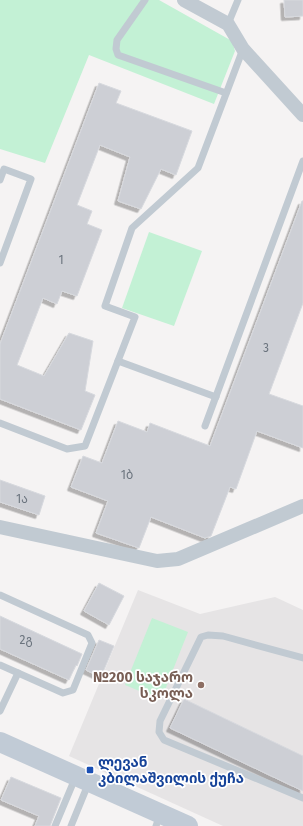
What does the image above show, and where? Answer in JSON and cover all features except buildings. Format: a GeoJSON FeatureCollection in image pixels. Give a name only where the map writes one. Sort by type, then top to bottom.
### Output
{"type":"FeatureCollection","features":[{"type":"Feature","properties":{"kind":"main road"},"geometry":{"type":"LineString","coordinates":[[1,745],[83,779],[171,823]]}},
{"type":"Feature","properties":{"kind":"street"},"geometry":{"type":"LineString","coordinates":[[184,0],[228,24],[242,49],[303,115]]}},
{"type":"Feature","properties":{"kind":"street"},"geometry":{"type":"LineString","coordinates":[[0,527],[157,561],[178,559],[303,506]]}},
{"type":"Feature","properties":{"kind":"lane"},"geometry":{"type":"LineString","coordinates":[[145,0],[117,40],[116,49],[118,55],[226,93]]}},
{"type":"Feature","properties":{"kind":"lane"},"geometry":{"type":"LineString","coordinates":[[228,24],[238,0]]}},
{"type":"Feature","properties":{"kind":"lane"},"geometry":{"type":"LineString","coordinates":[[0,423],[67,449],[85,446],[135,317],[105,306],[132,228],[198,168],[242,49]]}},
{"type":"Feature","properties":{"kind":"lane"},"geometry":{"type":"LineString","coordinates":[[205,426],[303,160]]}},
{"type":"Feature","properties":{"kind":"lane"},"geometry":{"type":"LineString","coordinates":[[0,180],[4,169],[31,179],[0,263]]}},
{"type":"Feature","properties":{"kind":"lane"},"geometry":{"type":"LineString","coordinates":[[118,361],[216,397]]}},
{"type":"Feature","properties":{"kind":"lane"},"geometry":{"type":"LineString","coordinates":[[0,595],[88,635],[92,643],[73,690],[63,693],[0,665]]}},
{"type":"Feature","properties":{"kind":"lane"},"geometry":{"type":"LineString","coordinates":[[303,658],[223,636],[208,635],[201,637],[160,721],[159,732],[164,740],[303,798]]}},
{"type":"Feature","properties":{"kind":"lane"},"geometry":{"type":"LineString","coordinates":[[0,711],[18,673]]}},
{"type":"Feature","properties":{"kind":"lane"},"geometry":{"type":"LineString","coordinates":[[55,826],[83,779]]}},
{"type":"Feature","properties":{"kind":"lane"},"geometry":{"type":"LineString","coordinates":[[71,826],[83,779]]}},
{"type":"Feature","properties":{"kind":"shaded area","name":"№200 საჯარო სკოლა"},"geometry":{"type":"Polygon","coordinates":[[[138,590],[200,614],[275,597],[303,610],[303,826],[223,826],[69,756],[138,590]]]}},
{"type":"Feature","properties":{"kind":"green space"},"geometry":{"type":"Polygon","coordinates":[[[0,0],[159,0],[232,41],[235,51],[214,104],[89,55],[45,163],[0,149],[0,0]]]}},
{"type":"Feature","properties":{"kind":"green space"},"geometry":{"type":"Polygon","coordinates":[[[149,232],[202,251],[174,326],[122,308],[149,232]]]}},
{"type":"Feature","properties":{"kind":"green space"},"geometry":{"type":"Polygon","coordinates":[[[152,618],[188,632],[161,700],[125,685],[152,618]]]}},
{"type":"Feature","properties":{"kind":"place","name":"№200 საჯარო სკოლა"},"geometry":{"type":"Point","coordinates":[201,685]}},
{"type":"Feature","properties":{"kind":"place","name":"ლევან კბილაშვილის ქუჩა"},"geometry":{"type":"Point","coordinates":[90,770]}}]}
